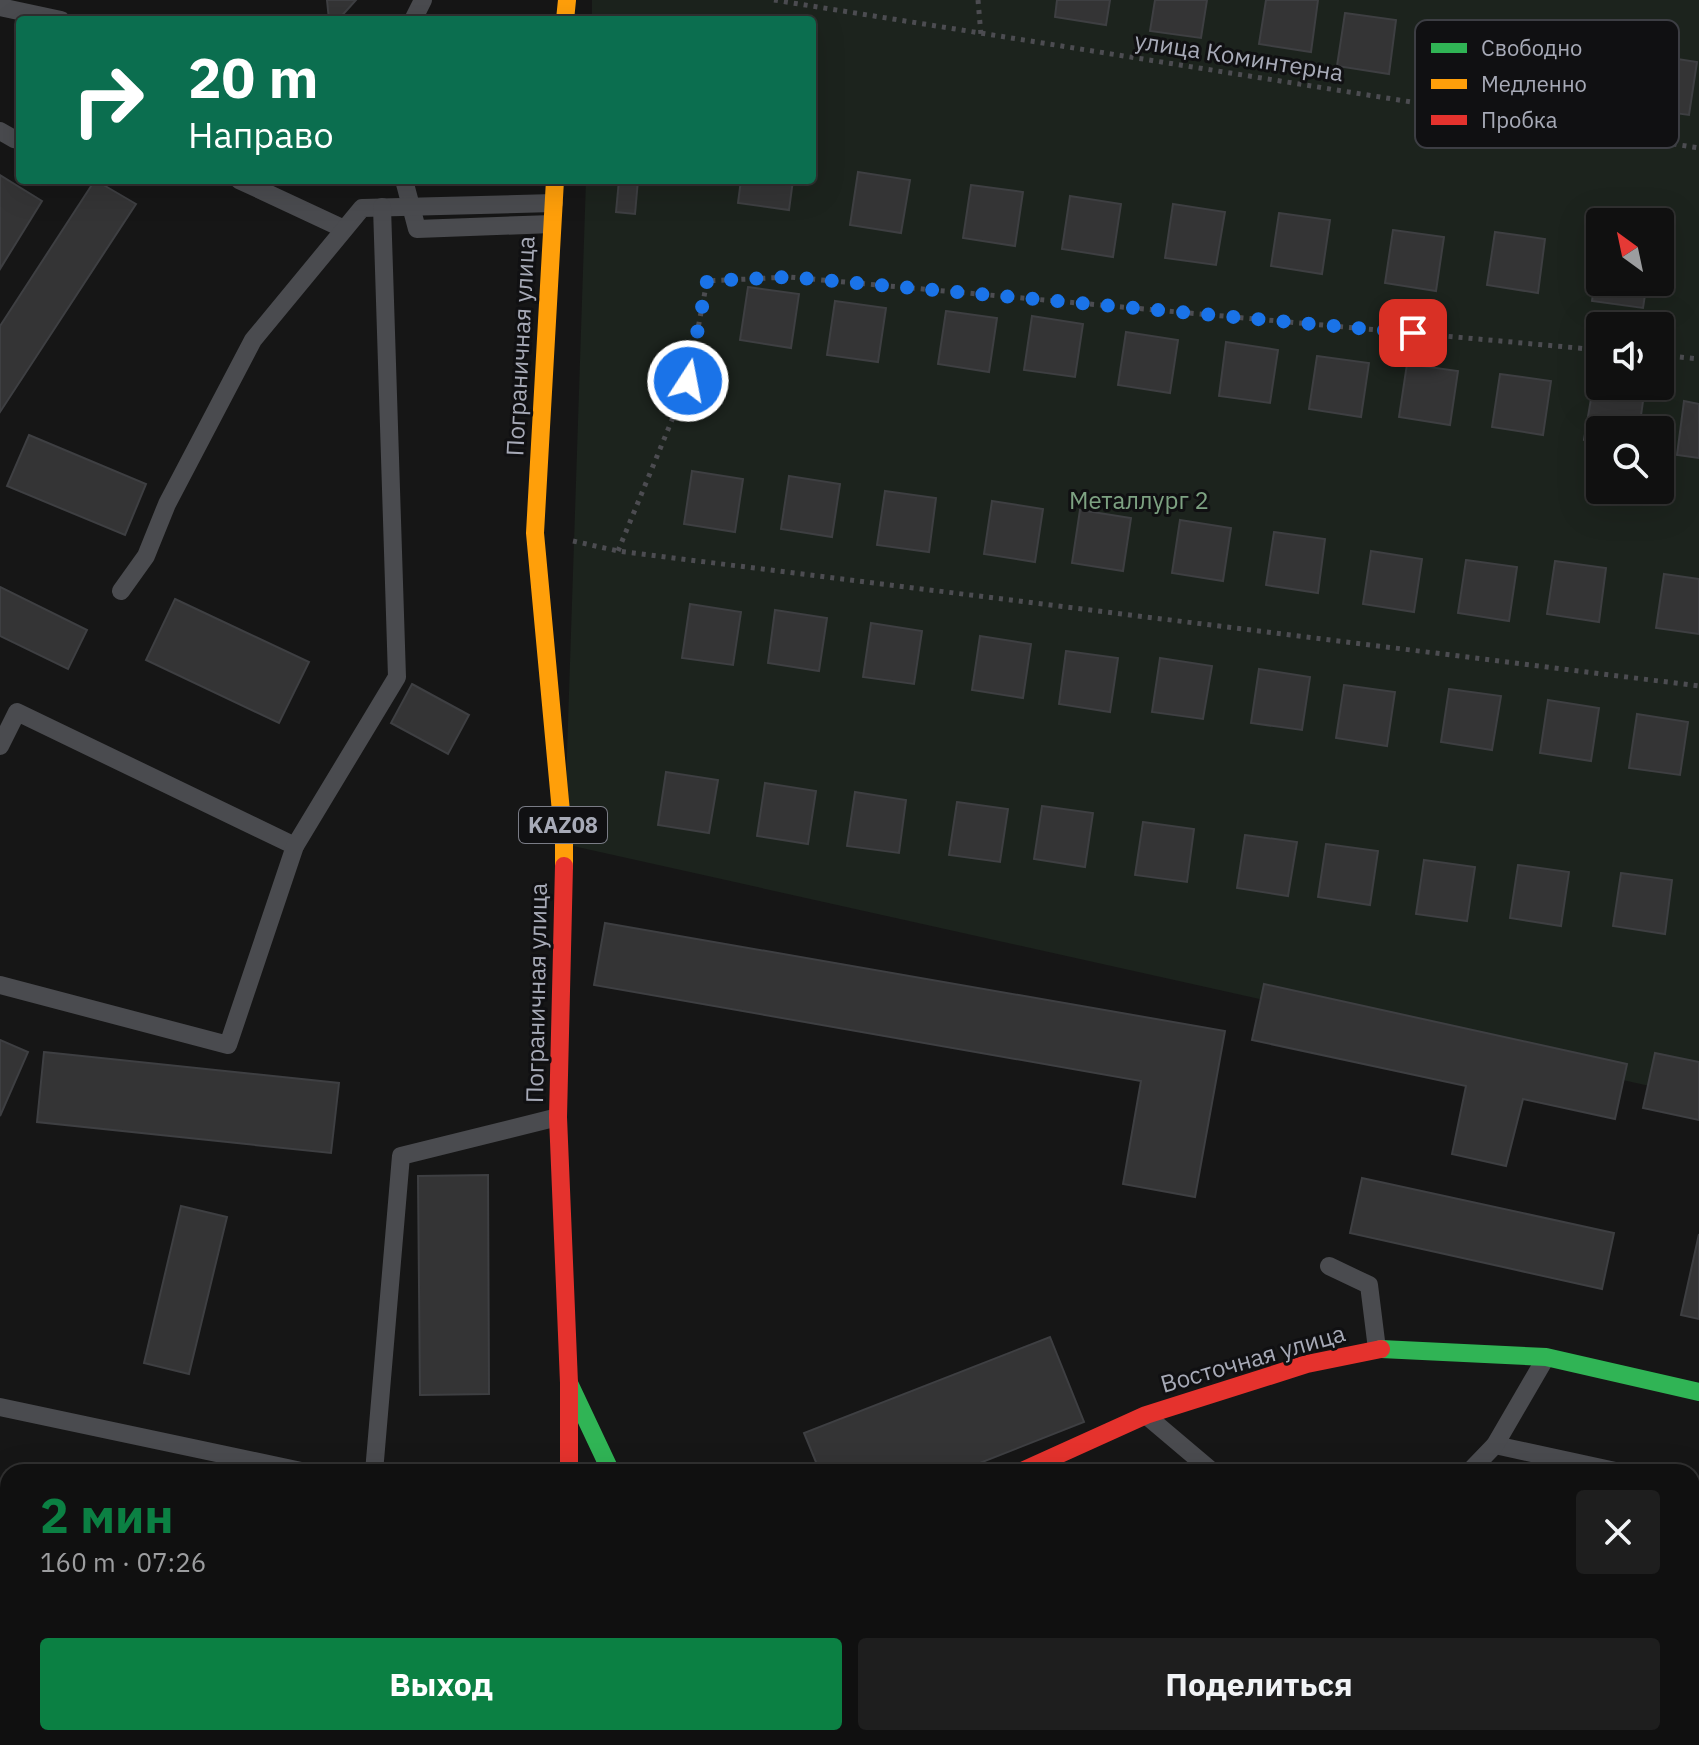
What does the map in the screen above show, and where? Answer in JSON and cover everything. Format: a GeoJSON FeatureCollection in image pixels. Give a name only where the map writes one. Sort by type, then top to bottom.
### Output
{"type":"FeatureCollection","features":[{"type":"Feature","properties":{"kind":"main road","name":"Пограничная улица"},"geometry":{"type":"LineString","coordinates":[[555,184],[535,533],[564,844],[558,1117],[569,1383],[569,1464]]}},
{"type":"Feature","properties":{"kind":"main road","name":"Восточная улица"},"geometry":{"type":"LineString","coordinates":[[1038,1464],[1146,1415],[1307,1364],[1377,1349],[1546,1357],[1699,1392]]}},
{"type":"Feature","properties":{"kind":"main road"},"geometry":{"type":"LineString","coordinates":[[569,1383],[607,1464]]}},
{"type":"Feature","properties":{"kind":"lane"},"geometry":{"type":"LineString","coordinates":[[0,7],[42,16]]}},
{"type":"Feature","properties":{"kind":"lane"},"geometry":{"type":"LineString","coordinates":[[248,184],[344,229]]}},
{"type":"Feature","properties":{"kind":"lane"},"geometry":{"type":"LineString","coordinates":[[405,184],[417,229],[552,224]]}},
{"type":"Feature","properties":{"kind":"lane"},"geometry":{"type":"LineString","coordinates":[[121,591],[146,556],[167,504],[253,340],[362,208],[554,203]]}},
{"type":"Feature","properties":{"kind":"lane"},"geometry":{"type":"LineString","coordinates":[[0,985],[228,1045],[295,846],[397,677],[382,207]]}},
{"type":"Feature","properties":{"kind":"lane"},"geometry":{"type":"LineString","coordinates":[[0,746],[17,712],[295,846]]}},
{"type":"Feature","properties":{"kind":"lane"},"geometry":{"type":"LineString","coordinates":[[375,1464],[401,1156],[558,1117]]}},
{"type":"Feature","properties":{"kind":"lane"},"geometry":{"type":"LineString","coordinates":[[1329,1266],[1369,1285],[1377,1349]]}},
{"type":"Feature","properties":{"kind":"lane"},"geometry":{"type":"LineString","coordinates":[[1477,1464],[1495,1445],[1546,1357]]}},
{"type":"Feature","properties":{"kind":"lane"},"geometry":{"type":"LineString","coordinates":[[0,1407],[268,1464]]}},
{"type":"Feature","properties":{"kind":"lane"},"geometry":{"type":"LineString","coordinates":[[1146,1415],[1204,1464]]}},
{"type":"Feature","properties":{"kind":"lane"},"geometry":{"type":"LineString","coordinates":[[1495,1445],[1583,1464]]}},
{"type":"Feature","properties":{"kind":"path","name":"улица Коминтерна"},"geometry":{"type":"LineString","coordinates":[[774,0],[1415,103]]}},
{"type":"Feature","properties":{"kind":"path"},"geometry":{"type":"LineString","coordinates":[[978,0],[981,35]]}},
{"type":"Feature","properties":{"kind":"path","name":"улица Коминтерна"},"geometry":{"type":"LineString","coordinates":[[1679,145],[1699,148]]}},
{"type":"Feature","properties":{"kind":"path"},"geometry":{"type":"LineString","coordinates":[[618,551],[688,381],[707,281],[789,277],[1586,349]]}},
{"type":"Feature","properties":{"kind":"path"},"geometry":{"type":"LineString","coordinates":[[1674,356],[1699,359]]}},
{"type":"Feature","properties":{"kind":"path"},"geometry":{"type":"LineString","coordinates":[[535,533],[618,551],[1699,686]]}},
{"type":"Feature","properties":{"kind":"green space","name":"Металлург 2"},"geometry":{"type":"Polygon","coordinates":[[[592,0],[1699,0],[1699,1097],[564,844],[586,184],[816,184],[816,16],[592,16],[592,0]]]}},
{"type":"Feature","properties":{"kind":"building"},"geometry":{"type":"Polygon","coordinates":[[[327,0],[356,0],[342,16],[329,16],[327,0]]]}},
{"type":"Feature","properties":{"kind":"building"},"geometry":{"type":"Polygon","coordinates":[[[1057,0],[1110,0],[1106,25],[1055,17],[1057,0]]]}},
{"type":"Feature","properties":{"kind":"building"},"geometry":{"type":"Polygon","coordinates":[[[1155,0],[1207,0],[1201,38],[1150,31],[1155,0]]]}},
{"type":"Feature","properties":{"kind":"building"},"geometry":{"type":"Polygon","coordinates":[[[1266,0],[1318,0],[1311,52],[1259,44],[1266,0]]]}},
{"type":"Feature","properties":{"kind":"building"},"geometry":{"type":"Polygon","coordinates":[[[1345,13],[1396,20],[1389,74],[1337,66],[1345,13]]]}},
{"type":"Feature","properties":{"kind":"building"},"geometry":{"type":"Polygon","coordinates":[[[1679,59],[1697,62],[1689,115],[1679,114],[1679,59]]]}},
{"type":"Feature","properties":{"kind":"building"},"geometry":{"type":"Polygon","coordinates":[[[858,172],[910,180],[901,233],[850,225],[858,172]]]}},
{"type":"Feature","properties":{"kind":"building"},"geometry":{"type":"Polygon","coordinates":[[[0,175],[42,201],[0,269],[0,175]]]}},
{"type":"Feature","properties":{"kind":"building"},"geometry":{"type":"Polygon","coordinates":[[[92,184],[102,184],[136,204],[0,412],[0,326],[92,184]]]}},
{"type":"Feature","properties":{"kind":"building"},"geometry":{"type":"Polygon","coordinates":[[[619,184],[638,184],[635,214],[616,212],[619,184]]]}},
{"type":"Feature","properties":{"kind":"building"},"geometry":{"type":"Polygon","coordinates":[[[740,184],[792,184],[789,210],[738,203],[740,184]]]}},
{"type":"Feature","properties":{"kind":"building"},"geometry":{"type":"Polygon","coordinates":[[[971,185],[1023,192],[1015,246],[963,238],[971,185]]]}},
{"type":"Feature","properties":{"kind":"building"},"geometry":{"type":"Polygon","coordinates":[[[1070,196],[1121,204],[1113,257],[1062,249],[1070,196]]]}},
{"type":"Feature","properties":{"kind":"building"},"geometry":{"type":"Polygon","coordinates":[[[1173,204],[1225,212],[1216,265],[1165,258],[1173,204]]]}},
{"type":"Feature","properties":{"kind":"building"},"geometry":{"type":"Polygon","coordinates":[[[1279,213],[1330,220],[1322,274],[1271,266],[1279,213]]]}},
{"type":"Feature","properties":{"kind":"building"},"geometry":{"type":"Polygon","coordinates":[[[1393,230],[1444,237],[1436,291],[1385,283],[1393,230]]]}},
{"type":"Feature","properties":{"kind":"building"},"geometry":{"type":"Polygon","coordinates":[[[1495,232],[1545,239],[1538,293],[1487,285],[1495,232]]]}},
{"type":"Feature","properties":{"kind":"building"},"geometry":{"type":"Polygon","coordinates":[[[748,287],[799,294],[791,348],[740,340],[748,287]]]}},
{"type":"Feature","properties":{"kind":"building"},"geometry":{"type":"Polygon","coordinates":[[[1593,296],[1645,296],[1643,308],[1592,301],[1593,296]]]}},
{"type":"Feature","properties":{"kind":"building"},"geometry":{"type":"Polygon","coordinates":[[[835,301],[886,308],[878,362],[827,355],[835,301]]]}},
{"type":"Feature","properties":{"kind":"building"},"geometry":{"type":"Polygon","coordinates":[[[946,311],[997,318],[989,372],[938,364],[946,311]]]}},
{"type":"Feature","properties":{"kind":"building"},"geometry":{"type":"Polygon","coordinates":[[[1032,316],[1083,324],[1075,377],[1024,370],[1032,316]]]}},
{"type":"Feature","properties":{"kind":"building"},"geometry":{"type":"Polygon","coordinates":[[[1126,332],[1178,340],[1170,393],[1118,385],[1126,332]]]}},
{"type":"Feature","properties":{"kind":"building"},"geometry":{"type":"Polygon","coordinates":[[[1226,342],[1278,350],[1270,403],[1219,396],[1226,342]]]}},
{"type":"Feature","properties":{"kind":"building"},"geometry":{"type":"Polygon","coordinates":[[[1317,356],[1369,363],[1361,417],[1309,409],[1317,356]]]}},
{"type":"Feature","properties":{"kind":"building"},"geometry":{"type":"Polygon","coordinates":[[[1407,364],[1458,371],[1450,425],[1399,417],[1407,364]]]}},
{"type":"Feature","properties":{"kind":"building"},"geometry":{"type":"Polygon","coordinates":[[[1500,374],[1551,381],[1543,435],[1492,427],[1500,374]]]}},
{"type":"Feature","properties":{"kind":"building"},"geometry":{"type":"Polygon","coordinates":[[[1591,400],[1643,400],[1641,416],[1588,416],[1591,400]]]}},
{"type":"Feature","properties":{"kind":"building"},"geometry":{"type":"Polygon","coordinates":[[[1684,401],[1699,404],[1699,458],[1677,455],[1684,401]]]}},
{"type":"Feature","properties":{"kind":"building"},"geometry":{"type":"Polygon","coordinates":[[[29,435],[146,484],[125,535],[7,486],[29,435]]]}},
{"type":"Feature","properties":{"kind":"building"},"geometry":{"type":"Polygon","coordinates":[[[692,471],[743,479],[735,532],[684,524],[692,471]]]}},
{"type":"Feature","properties":{"kind":"building"},"geometry":{"type":"Polygon","coordinates":[[[789,476],[840,484],[832,537],[781,529],[789,476]]]}},
{"type":"Feature","properties":{"kind":"building"},"geometry":{"type":"Polygon","coordinates":[[[885,491],[936,498],[929,552],[877,545],[885,491]]]}},
{"type":"Feature","properties":{"kind":"building"},"geometry":{"type":"Polygon","coordinates":[[[992,501],[1043,509],[1035,562],[984,554],[992,501]]]}},
{"type":"Feature","properties":{"kind":"building"},"geometry":{"type":"Polygon","coordinates":[[[1080,510],[1131,518],[1123,571],[1072,563],[1080,510]]]}},
{"type":"Feature","properties":{"kind":"building"},"geometry":{"type":"Polygon","coordinates":[[[1180,520],[1231,528],[1223,581],[1172,573],[1180,520]]]}},
{"type":"Feature","properties":{"kind":"building"},"geometry":{"type":"Polygon","coordinates":[[[1274,532],[1325,539],[1318,593],[1266,585],[1274,532]]]}},
{"type":"Feature","properties":{"kind":"building"},"geometry":{"type":"Polygon","coordinates":[[[1371,551],[1422,559],[1414,612],[1363,604],[1371,551]]]}},
{"type":"Feature","properties":{"kind":"building"},"geometry":{"type":"Polygon","coordinates":[[[1466,560],[1517,567],[1509,621],[1458,613],[1466,560]]]}},
{"type":"Feature","properties":{"kind":"building"},"geometry":{"type":"Polygon","coordinates":[[[1555,561],[1606,568],[1599,622],[1547,614],[1555,561]]]}},
{"type":"Feature","properties":{"kind":"building"},"geometry":{"type":"Polygon","coordinates":[[[1664,574],[1699,579],[1699,634],[1656,628],[1664,574]]]}},
{"type":"Feature","properties":{"kind":"building"},"geometry":{"type":"Polygon","coordinates":[[[0,587],[87,630],[68,669],[0,636],[0,587]]]}},
{"type":"Feature","properties":{"kind":"building"},"geometry":{"type":"Polygon","coordinates":[[[175,599],[309,662],[279,723],[146,660],[175,599]]]}},
{"type":"Feature","properties":{"kind":"building"},"geometry":{"type":"Polygon","coordinates":[[[690,604],[741,612],[733,665],[682,658],[690,604]]]}},
{"type":"Feature","properties":{"kind":"building"},"geometry":{"type":"Polygon","coordinates":[[[775,610],[827,618],[819,671],[768,663],[775,610]]]}},
{"type":"Feature","properties":{"kind":"building"},"geometry":{"type":"Polygon","coordinates":[[[871,623],[922,631],[914,684],[863,677],[871,623]]]}},
{"type":"Feature","properties":{"kind":"building"},"geometry":{"type":"Polygon","coordinates":[[[980,636],[1031,644],[1023,698],[972,690],[980,636]]]}},
{"type":"Feature","properties":{"kind":"building"},"geometry":{"type":"Polygon","coordinates":[[[1066,651],[1118,658],[1110,712],[1059,704],[1066,651]]]}},
{"type":"Feature","properties":{"kind":"building"},"geometry":{"type":"Polygon","coordinates":[[[1160,658],[1212,666],[1203,719],[1152,712],[1160,658]]]}},
{"type":"Feature","properties":{"kind":"building"},"geometry":{"type":"Polygon","coordinates":[[[1259,669],[1310,677],[1302,730],[1251,723],[1259,669]]]}},
{"type":"Feature","properties":{"kind":"building"},"geometry":{"type":"Polygon","coordinates":[[[412,684],[469,715],[448,754],[391,723],[412,684]]]}},
{"type":"Feature","properties":{"kind":"building"},"geometry":{"type":"Polygon","coordinates":[[[1344,685],[1395,692],[1387,746],[1336,738],[1344,685]]]}},
{"type":"Feature","properties":{"kind":"building"},"geometry":{"type":"Polygon","coordinates":[[[1449,689],[1501,696],[1492,750],[1441,742],[1449,689]]]}},
{"type":"Feature","properties":{"kind":"building"},"geometry":{"type":"Polygon","coordinates":[[[1548,700],[1599,708],[1591,761],[1540,753],[1548,700]]]}},
{"type":"Feature","properties":{"kind":"building"},"geometry":{"type":"Polygon","coordinates":[[[1637,714],[1688,722],[1680,775],[1629,768],[1637,714]]]}},
{"type":"Feature","properties":{"kind":"building"},"geometry":{"type":"Polygon","coordinates":[[[666,772],[718,780],[709,833],[658,825],[666,772]]]}},
{"type":"Feature","properties":{"kind":"building"},"geometry":{"type":"Polygon","coordinates":[[[765,783],[816,791],[808,844],[757,836],[765,783]]]}},
{"type":"Feature","properties":{"kind":"building"},"geometry":{"type":"Polygon","coordinates":[[[855,792],[906,800],[899,853],[847,846],[855,792]]]}},
{"type":"Feature","properties":{"kind":"building"},"geometry":{"type":"Polygon","coordinates":[[[957,802],[1008,809],[1000,862],[949,855],[957,802]]]}},
{"type":"Feature","properties":{"kind":"building"},"geometry":{"type":"Polygon","coordinates":[[[1042,806],[1093,813],[1085,867],[1034,859],[1042,806]]]}},
{"type":"Feature","properties":{"kind":"building"},"geometry":{"type":"Polygon","coordinates":[[[1143,822],[1194,829],[1187,882],[1135,875],[1143,822]]]}},
{"type":"Feature","properties":{"kind":"building"},"geometry":{"type":"Polygon","coordinates":[[[1245,835],[1297,842],[1288,896],[1237,888],[1245,835]]]}},
{"type":"Feature","properties":{"kind":"building"},"geometry":{"type":"Polygon","coordinates":[[[1326,844],[1378,851],[1370,905],[1318,897],[1326,844]]]}},
{"type":"Feature","properties":{"kind":"building"},"geometry":{"type":"Polygon","coordinates":[[[1424,860],[1475,867],[1467,921],[1416,914],[1424,860]]]}},
{"type":"Feature","properties":{"kind":"building"},"geometry":{"type":"Polygon","coordinates":[[[1518,865],[1569,872],[1561,926],[1510,918],[1518,865]]]}},
{"type":"Feature","properties":{"kind":"building"},"geometry":{"type":"Polygon","coordinates":[[[1621,873],[1672,880],[1665,934],[1613,926],[1621,873]]]}},
{"type":"Feature","properties":{"kind":"building"},"geometry":{"type":"Polygon","coordinates":[[[605,923],[1225,1031],[1195,1197],[1123,1184],[1141,1081],[594,985],[605,923]]]}},
{"type":"Feature","properties":{"kind":"building"},"geometry":{"type":"Polygon","coordinates":[[[1264,984],[1627,1064],[1615,1119],[1523,1099],[1506,1166],[1452,1154],[1466,1086],[1252,1040],[1264,984]]]}},
{"type":"Feature","properties":{"kind":"building"},"geometry":{"type":"Polygon","coordinates":[[[0,1040],[28,1052],[0,1116],[0,1040]]]}},
{"type":"Feature","properties":{"kind":"building"},"geometry":{"type":"Polygon","coordinates":[[[44,1052],[339,1083],[331,1153],[37,1122],[44,1052]]]}},
{"type":"Feature","properties":{"kind":"building"},"geometry":{"type":"Polygon","coordinates":[[[1655,1053],[1699,1062],[1699,1120],[1643,1108],[1655,1053]]]}},
{"type":"Feature","properties":{"kind":"building"},"geometry":{"type":"Polygon","coordinates":[[[488,1175],[489,1394],[420,1395],[418,1176],[488,1175]]]}},
{"type":"Feature","properties":{"kind":"building"},"geometry":{"type":"Polygon","coordinates":[[[1362,1178],[1614,1233],[1602,1289],[1350,1233],[1362,1178]]]}},
{"type":"Feature","properties":{"kind":"building"},"geometry":{"type":"Polygon","coordinates":[[[181,1206],[227,1217],[189,1374],[144,1363],[181,1206]]]}},
{"type":"Feature","properties":{"kind":"building"},"geometry":{"type":"Polygon","coordinates":[[[1699,1234],[1699,1319],[1681,1315],[1699,1234]]]}},
{"type":"Feature","properties":{"kind":"building"},"geometry":{"type":"Polygon","coordinates":[[[1050,1337],[1084,1422],[977,1464],[817,1464],[804,1433],[1050,1337]]]}},
{"type":"Feature","properties":{"kind":"traffic: fast"},"geometry":{"type":"LineString","coordinates":[[1381,1349],[1546,1357],[1699,1392]]}},
{"type":"Feature","properties":{"kind":"traffic: fast"},"geometry":{"type":"LineString","coordinates":[[569,1383],[607,1464]]}},
{"type":"Feature","properties":{"kind":"traffic: slow"},"geometry":{"type":"LineString","coordinates":[[565,16],[567,0]]}},
{"type":"Feature","properties":{"kind":"traffic: slow"},"geometry":{"type":"LineString","coordinates":[[555,184],[535,533],[564,866]]}},
{"type":"Feature","properties":{"kind":"traffic: jam"},"geometry":{"type":"LineString","coordinates":[[564,866],[558,1117],[569,1383],[569,1464]]}},
{"type":"Feature","properties":{"kind":"traffic: jam"},"geometry":{"type":"LineString","coordinates":[[1038,1464],[1146,1415],[1307,1364],[1381,1349]]}},
{"type":"Feature","properties":{"kind":"route"},"geometry":{"type":"LineString","coordinates":[[688,381],[707,281],[789,277],[1413,333]]}}]}
